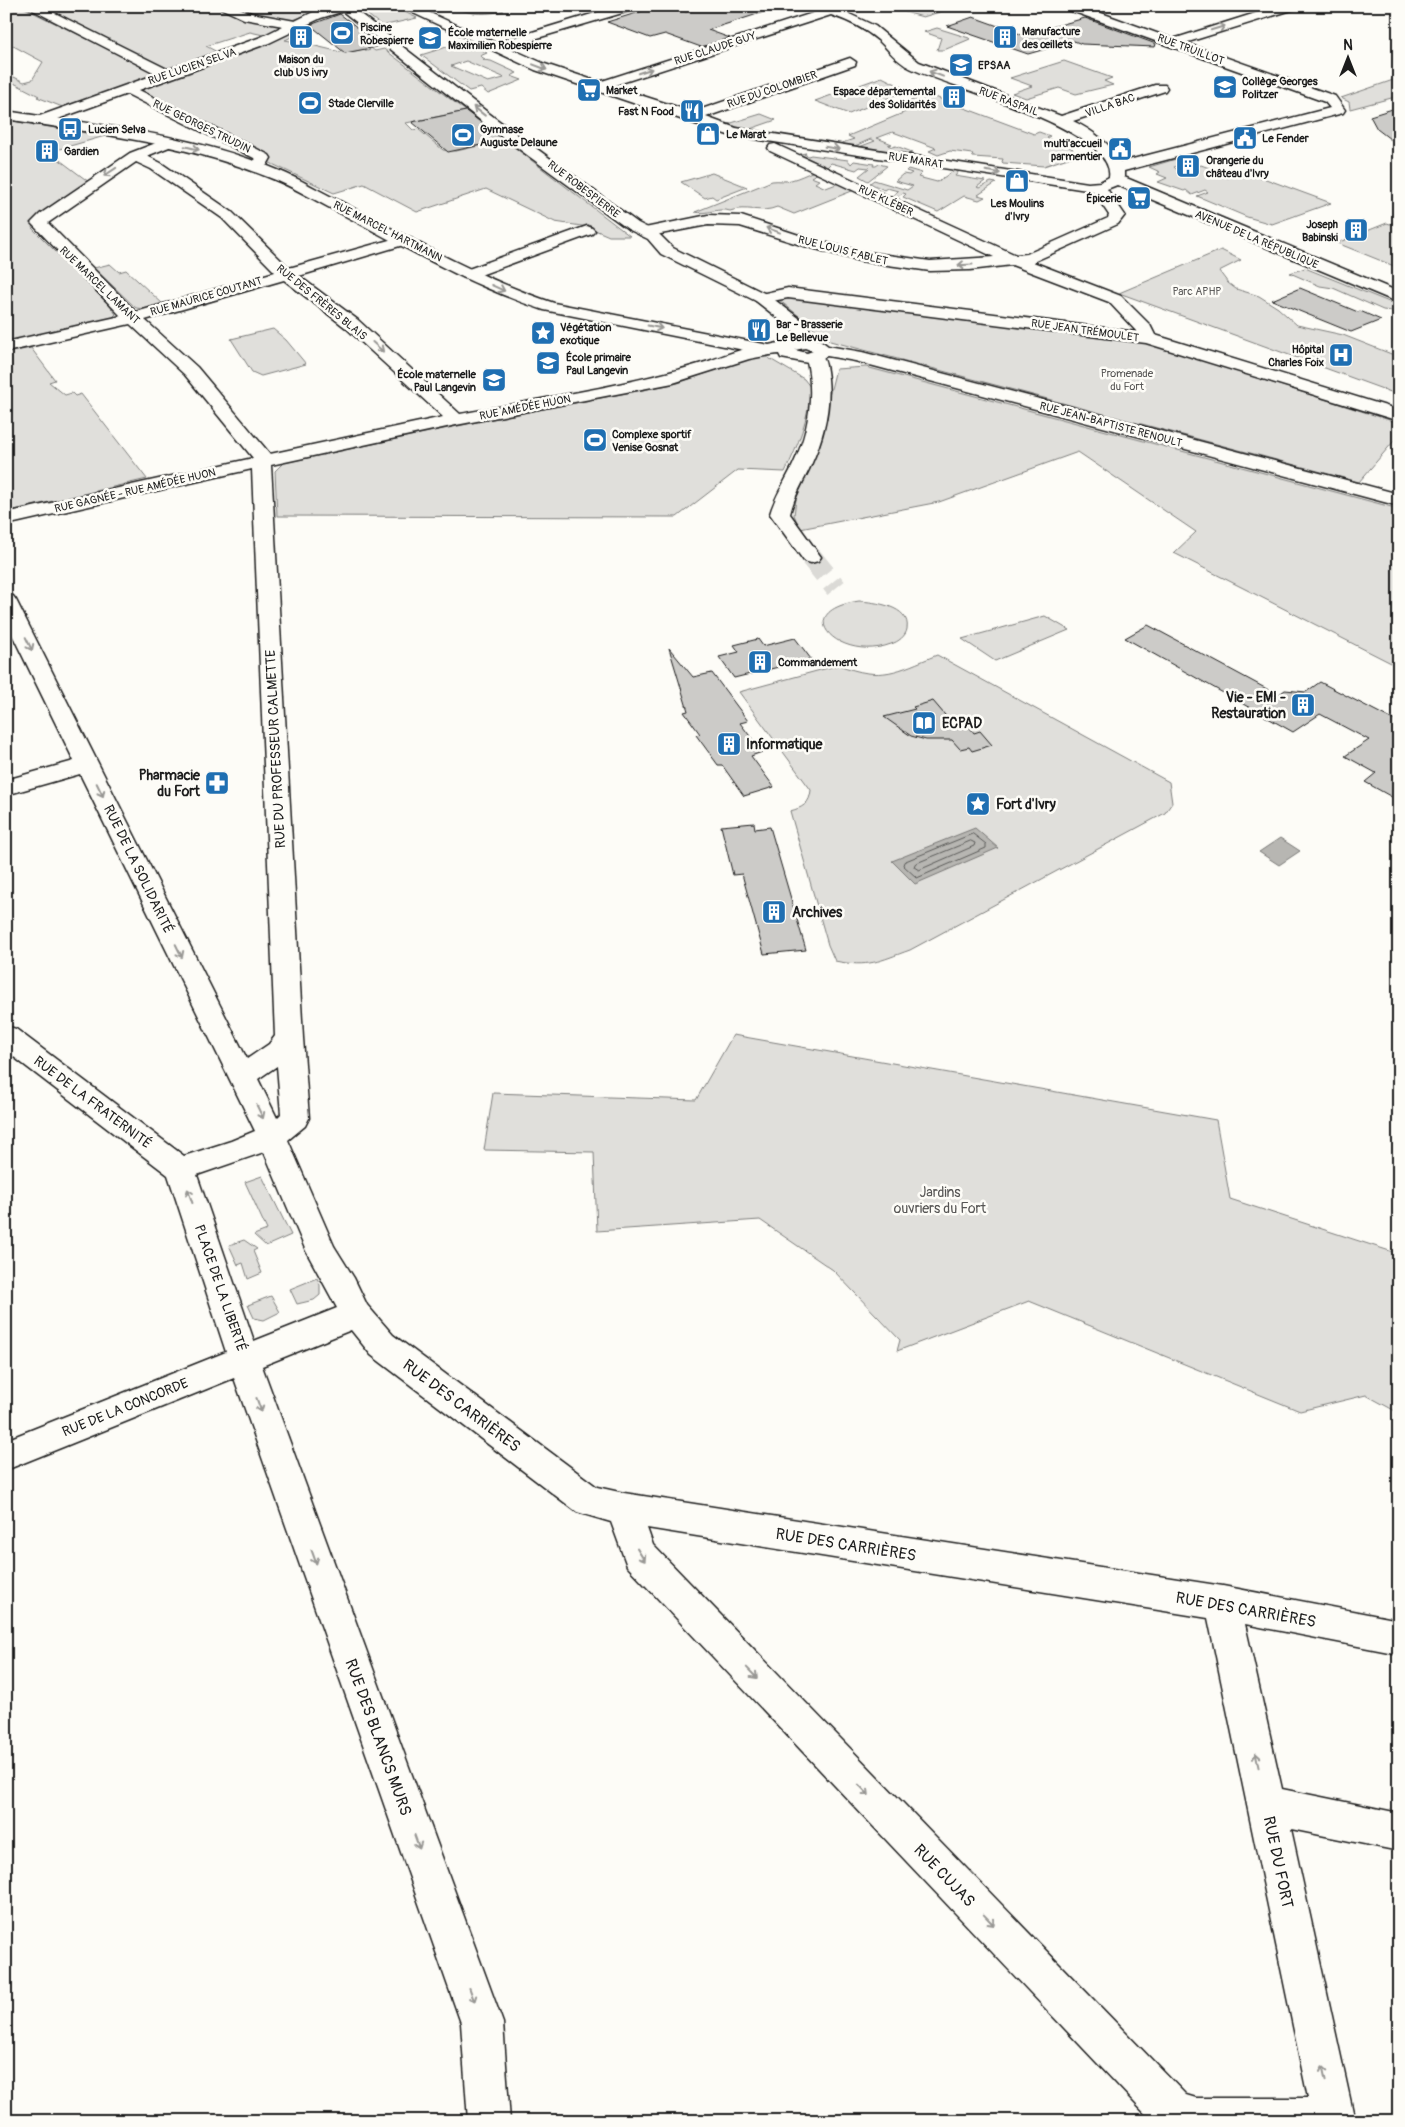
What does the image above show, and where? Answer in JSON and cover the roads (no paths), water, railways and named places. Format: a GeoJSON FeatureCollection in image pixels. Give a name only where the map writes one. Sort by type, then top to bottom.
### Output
{"type":"FeatureCollection","features":[{"type":"Feature","properties":{"kind":"street"},"geometry":{"type":"LineString","coordinates":[[31,6],[168,74]]}},
{"type":"Feature","properties":{"kind":"street"},"geometry":{"type":"LineString","coordinates":[[222,6],[248,16],[296,25]]}},
{"type":"Feature","properties":{"kind":"street","name":"RUE MARAT"},"geometry":{"type":"LineString","coordinates":[[404,6],[540,67],[693,117],[760,144],[778,143],[1078,186],[1099,187]]}},
{"type":"Feature","properties":{"kind":"street"},"geometry":{"type":"LineString","coordinates":[[495,47],[632,6]]}},
{"type":"Feature","properties":{"kind":"street","name":"RUE RASPAIL"},"geometry":{"type":"LineString","coordinates":[[816,6],[858,21],[878,33],[906,60],[914,65],[1060,121],[1088,136],[1116,173]]}},
{"type":"Feature","properties":{"kind":"street"},"geometry":{"type":"LineString","coordinates":[[832,11],[846,6]]}},
{"type":"Feature","properties":{"kind":"street","name":"RUE TRUILLOT"},"geometry":{"type":"LineString","coordinates":[[1070,6],[1330,99],[1337,106],[1338,110],[1127,166],[1116,173]]}},
{"type":"Feature","properties":{"kind":"street"},"geometry":{"type":"LineString","coordinates":[[1172,42],[1291,6]]}},
{"type":"Feature","properties":{"kind":"street","name":"RUE LUCIEN SELVA"},"geometry":{"type":"LineString","coordinates":[[39,121],[265,40],[317,15],[342,7]]}},
{"type":"Feature","properties":{"kind":"street","name":"RUE ROBESPIERRE"},"geometry":{"type":"LineString","coordinates":[[342,7],[632,226],[653,236],[657,242],[676,255],[762,298],[801,328],[814,350]]}},
{"type":"Feature","properties":{"kind":"street","name":"RUE CLAUDE GUY"},"geometry":{"type":"LineString","coordinates":[[599,86],[832,11]]}},
{"type":"Feature","properties":{"kind":"street","name":"RUE DU COLOMBIER"},"geometry":{"type":"LineString","coordinates":[[693,117],[850,62]]}},
{"type":"Feature","properties":{"kind":"street","name":"VILLA BAC"},"geometry":{"type":"LineString","coordinates":[[1060,121],[1160,88]]}},
{"type":"Feature","properties":{"kind":"street","name":"RUE GEORGES TRUDIN"},"geometry":{"type":"LineString","coordinates":[[128,89],[264,158],[262,162],[254,166]]}},
{"type":"Feature","properties":{"kind":"street","name":"RUE MARCEL HARTMANN"},"geometry":{"type":"LineString","coordinates":[[6,115],[168,142],[254,166],[275,174],[469,274],[517,296],[550,307],[777,349]]}},
{"type":"Feature","properties":{"kind":"street","name":"RUE MARCEL LAMANT"},"geometry":{"type":"LineString","coordinates":[[168,142],[135,156],[39,223],[133,318],[191,371],[261,454],[263,461]]}},
{"type":"Feature","properties":{"kind":"street","name":"RUE KLÉBER"},"geometry":{"type":"LineString","coordinates":[[778,143],[1014,260],[1115,299],[1144,329],[1148,338]]}},
{"type":"Feature","properties":{"kind":"street","name":"RUE DES FRÈRES BLAIS"},"geometry":{"type":"LineString","coordinates":[[135,156],[156,166],[227,215],[285,273],[352,324],[456,420]]}},
{"type":"Feature","properties":{"kind":"street"},"geometry":{"type":"LineString","coordinates":[[1099,187],[1108,184],[1116,173]]}},
{"type":"Feature","properties":{"kind":"street","name":"AVENUE DE LA RÉPUBLIQUE"},"geometry":{"type":"LineString","coordinates":[[1116,173],[1399,298]]}},
{"type":"Feature","properties":{"kind":"street","name":"RUE LOUIS FABLET"},"geometry":{"type":"LineString","coordinates":[[645,232],[698,221],[722,219],[763,226],[806,242],[860,256],[900,263],[946,266],[1014,260],[1030,258],[1113,221],[1117,215],[1113,205],[1100,193],[1099,187]]}},
{"type":"Feature","properties":{"kind":"street"},"geometry":{"type":"LineString","coordinates":[[469,274],[587,231]]}},
{"type":"Feature","properties":{"kind":"street","name":"RUE MAURICE COUTANT"},"geometry":{"type":"LineString","coordinates":[[6,347],[133,318],[405,240]]}},
{"type":"Feature","properties":{"kind":"street","name":"RUE JEAN TRÉMOULET"},"geometry":{"type":"LineString","coordinates":[[762,298],[788,293],[1148,338],[1399,416]]}},
{"type":"Feature","properties":{"kind":"street","name":"RUE AMÉDÉE HUON"},"geometry":{"type":"LineString","coordinates":[[263,461],[456,420],[673,378],[745,355],[777,349]]}},
{"type":"Feature","properties":{"kind":"street","name":"RUE JEAN-BAPTISTE RENOULT"},"geometry":{"type":"LineString","coordinates":[[777,349],[787,354],[814,350],[856,356],[1399,500]]}},
{"type":"Feature","properties":{"kind":"street"},"geometry":{"type":"LineString","coordinates":[[811,557],[780,514],[784,498],[803,464],[818,426],[820,372],[814,350]]}},
{"type":"Feature","properties":{"kind":"street","name":"RUE GAGNÉE - RUE AMÉDÉE HUON"},"geometry":{"type":"LineString","coordinates":[[6,519],[263,461]]}},
{"type":"Feature","properties":{"kind":"street","name":"RUE DU PROFESSEUR CALMETTE"},"geometry":{"type":"LineString","coordinates":[[263,461],[261,469],[289,1038],[295,1118],[288,1126],[272,1137]]}},
{"type":"Feature","properties":{"kind":"street","name":"RUE DE LA SOLIDARITÉ"},"geometry":{"type":"LineString","coordinates":[[6,600],[224,1042],[252,1070],[272,1137]]}},
{"type":"Feature","properties":{"kind":"street"},"geometry":{"type":"LineString","coordinates":[[6,788],[88,764]]}},
{"type":"Feature","properties":{"kind":"street","name":"RUE DE LA FRATERNITÉ"},"geometry":{"type":"LineString","coordinates":[[6,1036],[180,1169]]}},
{"type":"Feature","properties":{"kind":"street"},"geometry":{"type":"LineString","coordinates":[[252,1070],[279,1051],[289,1038]]}},
{"type":"Feature","properties":{"kind":"street"},"geometry":{"type":"LineString","coordinates":[[252,1070],[291,1067]]}},
{"type":"Feature","properties":{"kind":"street"},"geometry":{"type":"LineString","coordinates":[[180,1169],[272,1137],[321,1251],[343,1287],[356,1314]]}},
{"type":"Feature","properties":{"kind":"street","name":"PLACE DE LA LIBERTÉ"},"geometry":{"type":"LineString","coordinates":[[180,1169],[244,1358],[356,1314]]}},
{"type":"Feature","properties":{"kind":"street","name":"RUE DES CARRIÈRES"},"geometry":{"type":"LineString","coordinates":[[356,1314],[382,1345],[589,1500],[624,1510],[1223,1603],[1399,1637]]}},
{"type":"Feature","properties":{"kind":"street","name":"RUE DE LA CONCORDE"},"geometry":{"type":"LineString","coordinates":[[6,1455],[244,1358]]}},
{"type":"Feature","properties":{"kind":"street","name":"RUE DES BLANCS MURS"},"geometry":{"type":"LineString","coordinates":[[244,1358],[252,1385],[482,2023],[488,2121]]}},
{"type":"Feature","properties":{"kind":"street","name":"RUE CUJAS"},"geometry":{"type":"LineString","coordinates":[[624,1510],[639,1555],[1171,2110],[1184,2118],[1196,2120],[1334,2120]]}},
{"type":"Feature","properties":{"kind":"street","name":"RUE DU FORT"},"geometry":{"type":"LineString","coordinates":[[1223,1603],[1334,2120]]}},
{"type":"Feature","properties":{"kind":"street"},"geometry":{"type":"LineString","coordinates":[[1267,1806],[1399,1832]]}},
{"type":"Feature","properties":{"kind":"water"},"geometry":{"type":"Polygon","coordinates":[[[975,828],[998,848],[915,884],[892,861],[975,828]]]}},
{"type":"Feature","properties":{"kind":"water"},"geometry":{"type":"Polygon","coordinates":[[[1280,838],[1300,851],[1279,865],[1259,852],[1280,838]]]}},
{"type":"Feature","properties":{"kind":"tunnel"},"geometry":{"type":"LineString","coordinates":[[811,557],[836,588]]}},
{"type":"Feature","properties":{"kind":"place","name":"Piscine Robespierre"},"geometry":{"type":"Point","coordinates":[342,33]}},
{"type":"Feature","properties":{"kind":"place","name":"Maison du club US ivry"},"geometry":{"type":"Point","coordinates":[301,37]}},
{"type":"Feature","properties":{"kind":"place","name":"Manufacture des œillets"},"geometry":{"type":"Point","coordinates":[1005,37]}},
{"type":"Feature","properties":{"kind":"place","name":"École maternelle Maximilien Robespierre"},"geometry":{"type":"Point","coordinates":[430,38]}},
{"type":"Feature","properties":{"kind":"place","name":"EPSAA"},"geometry":{"type":"Point","coordinates":[961,65]}},
{"type":"Feature","properties":{"kind":"place","name":"Collège Georges Politzer"},"geometry":{"type":"Point","coordinates":[1225,87]}},
{"type":"Feature","properties":{"kind":"place","name":"Market"},"geometry":{"type":"Point","coordinates":[589,90]}},
{"type":"Feature","properties":{"kind":"place","name":"Espace départemental des Solidarités"},"geometry":{"type":"Point","coordinates":[954,97]}},
{"type":"Feature","properties":{"kind":"place","name":"Stade Clerville"},"geometry":{"type":"Point","coordinates":[310,103]}},
{"type":"Feature","properties":{"kind":"place","name":"Fast N Food"},"geometry":{"type":"Point","coordinates":[692,111]}},
{"type":"Feature","properties":{"kind":"place","name":"Lucien Selva"},"geometry":{"type":"Point","coordinates":[70,129]}},
{"type":"Feature","properties":{"kind":"place","name":"Le Marat"},"geometry":{"type":"Point","coordinates":[708,134]}},
{"type":"Feature","properties":{"kind":"place","name":"Gymnase Auguste Delaune"},"geometry":{"type":"Point","coordinates":[463,135]}},
{"type":"Feature","properties":{"kind":"place","name":"Le Fender"},"geometry":{"type":"Point","coordinates":[1245,138]}},
{"type":"Feature","properties":{"kind":"place","name":"multi'accueil parmentier"},"geometry":{"type":"Point","coordinates":[1120,149]}},
{"type":"Feature","properties":{"kind":"place","name":"Gardien"},"geometry":{"type":"Point","coordinates":[47,151]}},
{"type":"Feature","properties":{"kind":"place","name":"Orangerie du château d'Ivry"},"geometry":{"type":"Point","coordinates":[1188,166]}},
{"type":"Feature","properties":{"kind":"place","name":"Les Moulins d'Ivry"},"geometry":{"type":"Point","coordinates":[1017,181]}},
{"type":"Feature","properties":{"kind":"place","name":"Épicerie"},"geometry":{"type":"Point","coordinates":[1139,198]}},
{"type":"Feature","properties":{"kind":"place","name":"Joseph Babinski"},"geometry":{"type":"Point","coordinates":[1356,230]}},
{"type":"Feature","properties":{"kind":"place","name":"Bar - Brasserie Le Bellevue"},"geometry":{"type":"Point","coordinates":[759,330]}},
{"type":"Feature","properties":{"kind":"place","name":"Végétation exotique"},"geometry":{"type":"Point","coordinates":[543,333]}},
{"type":"Feature","properties":{"kind":"place","name":"Hôpital Charles Foix"},"geometry":{"type":"Point","coordinates":[1341,355]}},
{"type":"Feature","properties":{"kind":"place","name":"École primaire Paul Langevin"},"geometry":{"type":"Point","coordinates":[548,363]}},
{"type":"Feature","properties":{"kind":"place","name":"École maternelle Paul Langevin"},"geometry":{"type":"Point","coordinates":[494,380]}},
{"type":"Feature","properties":{"kind":"place","name":"Complexe sportif Venise Gosnat"},"geometry":{"type":"Point","coordinates":[595,440]}},
{"type":"Feature","properties":{"kind":"place","name":"Commandement"},"geometry":{"type":"Point","coordinates":[760,662]}},
{"type":"Feature","properties":{"kind":"place","name":"Vie - EMI - Restauration"},"geometry":{"type":"Point","coordinates":[1303,705]}},
{"type":"Feature","properties":{"kind":"place","name":"ECPAD"},"geometry":{"type":"Point","coordinates":[924,723]}},
{"type":"Feature","properties":{"kind":"place","name":"Informatique"},"geometry":{"type":"Point","coordinates":[729,744]}},
{"type":"Feature","properties":{"kind":"place","name":"Pharmacie du Fort"},"geometry":{"type":"Point","coordinates":[217,783]}},
{"type":"Feature","properties":{"kind":"place","name":"Fort d'Ivry"},"geometry":{"type":"Point","coordinates":[978,804]}},
{"type":"Feature","properties":{"kind":"place","name":"Archives"},"geometry":{"type":"Point","coordinates":[774,912]}},
{"type":"Feature","properties":{"kind":"park label","name":"Parc APHP"},"geometry":{"type":"Point","coordinates":[1197,291]}},
{"type":"Feature","properties":{"kind":"park label","name":"Promenade du Fort"},"geometry":{"type":"Point","coordinates":[1127,379]}},
{"type":"Feature","properties":{"kind":"park label","name":"Jardins ouvriers du Fort"},"geometry":{"type":"Point","coordinates":[940,1200]}}]}
